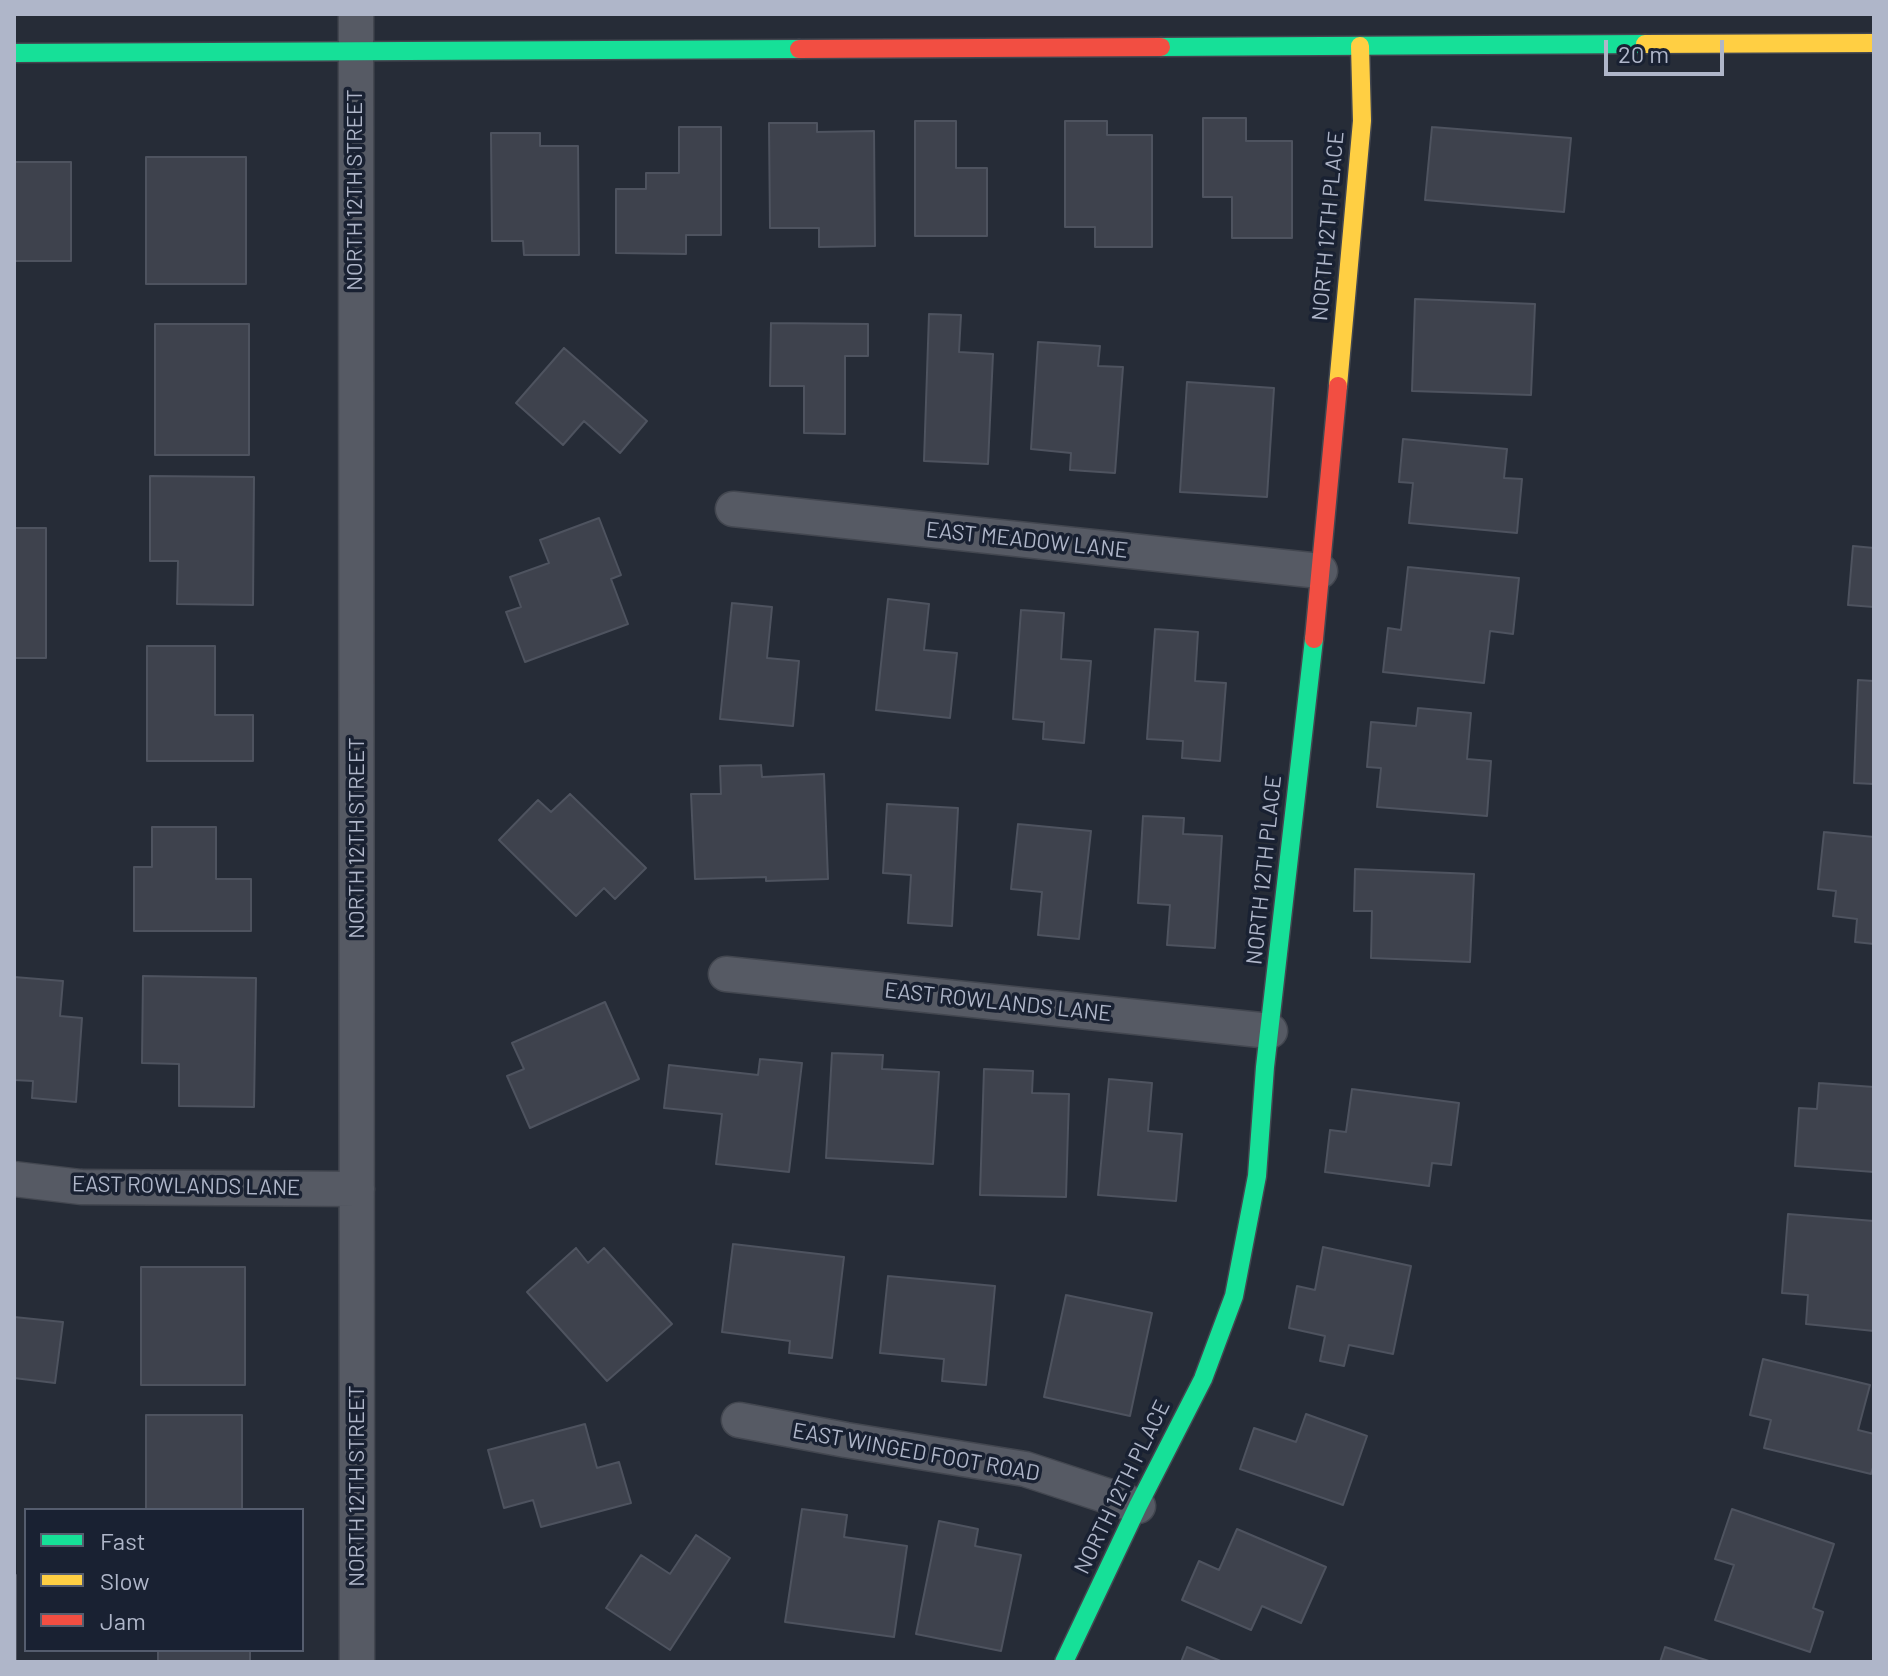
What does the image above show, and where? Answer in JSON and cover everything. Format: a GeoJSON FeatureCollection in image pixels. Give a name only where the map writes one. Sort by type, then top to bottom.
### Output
{"type":"FeatureCollection","features":[{"type":"Feature","properties":{"kind":"street","name":"NORTH 12TH STREET"},"geometry":{"type":"LineString","coordinates":[[356,14],[357,1662]]}},
{"type":"Feature","properties":{"kind":"street"},"geometry":{"type":"LineString","coordinates":[[14,53],[1874,43]]}},
{"type":"Feature","properties":{"kind":"street","name":"NORTH 12TH PLACE"},"geometry":{"type":"LineString","coordinates":[[1064,1662],[1203,1379],[1234,1296],[1257,1176],[1265,1067],[1320,571],[1362,121],[1360,46]]}},
{"type":"Feature","properties":{"kind":"street","name":"EAST MEADOW LANE"},"geometry":{"type":"LineString","coordinates":[[733,509],[1320,571]]}},
{"type":"Feature","properties":{"kind":"street","name":"EAST ROWLANDS LANE"},"geometry":{"type":"LineString","coordinates":[[726,974],[1270,1031]]}},
{"type":"Feature","properties":{"kind":"street","name":"EAST ROWLANDS LANE"},"geometry":{"type":"LineString","coordinates":[[14,1179],[81,1187],[357,1189]]}},
{"type":"Feature","properties":{"kind":"street","name":"EAST WINGED FOOT ROAD"},"geometry":{"type":"LineString","coordinates":[[739,1420],[1025,1469],[1138,1506]]}},
{"type":"Feature","properties":{"kind":"building"},"geometry":{"type":"Polygon","coordinates":[[[1203,118],[1246,118],[1246,141],[1292,141],[1292,238],[1232,238],[1232,197],[1203,197],[1203,118]]]}},
{"type":"Feature","properties":{"kind":"building"},"geometry":{"type":"Polygon","coordinates":[[[915,121],[956,121],[956,168],[987,168],[987,236],[915,236],[915,121]]]}},
{"type":"Feature","properties":{"kind":"building"},"geometry":{"type":"Polygon","coordinates":[[[1065,121],[1107,121],[1107,135],[1152,135],[1152,247],[1095,247],[1095,227],[1065,227],[1065,121]]]}},
{"type":"Feature","properties":{"kind":"building"},"geometry":{"type":"Polygon","coordinates":[[[769,123],[817,123],[817,132],[874,131],[875,246],[819,247],[819,228],[770,228],[769,123]]]}},
{"type":"Feature","properties":{"kind":"building"},"geometry":{"type":"Polygon","coordinates":[[[679,127],[721,127],[721,235],[686,235],[686,254],[616,253],[616,189],[646,189],[646,173],[679,173],[679,127]]]}},
{"type":"Feature","properties":{"kind":"building"},"geometry":{"type":"Polygon","coordinates":[[[1432,127],[1571,138],[1564,212],[1425,200],[1432,127]]]}},
{"type":"Feature","properties":{"kind":"building"},"geometry":{"type":"Polygon","coordinates":[[[491,133],[540,133],[540,146],[578,146],[579,255],[524,255],[523,241],[492,241],[491,133]]]}},
{"type":"Feature","properties":{"kind":"building"},"geometry":{"type":"Polygon","coordinates":[[[146,157],[246,157],[246,284],[146,284],[146,157]]]}},
{"type":"Feature","properties":{"kind":"building"},"geometry":{"type":"Polygon","coordinates":[[[14,162],[71,162],[71,261],[14,261],[14,162]]]}},
{"type":"Feature","properties":{"kind":"building"},"geometry":{"type":"Polygon","coordinates":[[[1415,299],[1535,304],[1531,395],[1412,391],[1415,299]]]}},
{"type":"Feature","properties":{"kind":"building"},"geometry":{"type":"Polygon","coordinates":[[[929,314],[961,315],[959,352],[993,354],[988,464],[924,461],[929,314]]]}},
{"type":"Feature","properties":{"kind":"building"},"geometry":{"type":"Polygon","coordinates":[[[771,323],[868,324],[868,356],[845,356],[845,434],[804,433],[804,386],[770,386],[771,323]]]}},
{"type":"Feature","properties":{"kind":"building"},"geometry":{"type":"Polygon","coordinates":[[[155,324],[249,324],[249,455],[155,455],[155,324]]]}},
{"type":"Feature","properties":{"kind":"building"},"geometry":{"type":"Polygon","coordinates":[[[1038,342],[1100,346],[1098,366],[1123,367],[1115,473],[1070,470],[1071,453],[1031,449],[1038,342]]]}},
{"type":"Feature","properties":{"kind":"building"},"geometry":{"type":"Polygon","coordinates":[[[564,348],[647,421],[620,453],[584,421],[563,445],[516,403],[564,348]]]}},
{"type":"Feature","properties":{"kind":"building"},"geometry":{"type":"Polygon","coordinates":[[[1187,382],[1274,388],[1267,497],[1180,492],[1187,382]]]}},
{"type":"Feature","properties":{"kind":"building"},"geometry":{"type":"Polygon","coordinates":[[[1403,439],[1507,449],[1504,478],[1522,479],[1517,533],[1409,523],[1413,483],[1399,482],[1403,439]]]}},
{"type":"Feature","properties":{"kind":"building"},"geometry":{"type":"Polygon","coordinates":[[[150,476],[254,477],[253,605],[177,604],[178,561],[150,561],[150,476]]]}},
{"type":"Feature","properties":{"kind":"building"},"geometry":{"type":"Polygon","coordinates":[[[599,518],[621,575],[611,579],[628,624],[525,662],[506,612],[521,607],[510,577],[549,563],[540,540],[599,518]]]}},
{"type":"Feature","properties":{"kind":"building"},"geometry":{"type":"Polygon","coordinates":[[[14,528],[46,528],[46,658],[14,658],[14,528]]]}},
{"type":"Feature","properties":{"kind":"building"},"geometry":{"type":"Polygon","coordinates":[[[1853,546],[1874,548],[1874,607],[1848,605],[1853,546]]]}},
{"type":"Feature","properties":{"kind":"building"},"geometry":{"type":"Polygon","coordinates":[[[1408,567],[1519,578],[1513,634],[1490,631],[1484,683],[1383,672],[1388,628],[1401,630],[1408,567]]]}},
{"type":"Feature","properties":{"kind":"building"},"geometry":{"type":"Polygon","coordinates":[[[888,599],[929,604],[924,650],[957,653],[950,718],[876,710],[888,599]]]}},
{"type":"Feature","properties":{"kind":"building"},"geometry":{"type":"Polygon","coordinates":[[[732,603],[772,607],[767,658],[799,661],[793,726],[720,719],[732,603]]]}},
{"type":"Feature","properties":{"kind":"building"},"geometry":{"type":"Polygon","coordinates":[[[1021,610],[1064,613],[1061,659],[1091,661],[1084,743],[1043,739],[1044,722],[1013,719],[1021,610]]]}},
{"type":"Feature","properties":{"kind":"building"},"geometry":{"type":"Polygon","coordinates":[[[1155,629],[1198,632],[1195,681],[1226,683],[1220,761],[1182,758],[1183,741],[1147,739],[1155,629]]]}},
{"type":"Feature","properties":{"kind":"building"},"geometry":{"type":"Polygon","coordinates":[[[147,646],[215,646],[215,715],[253,715],[253,761],[147,761],[147,646]]]}},
{"type":"Feature","properties":{"kind":"building"},"geometry":{"type":"Polygon","coordinates":[[[1858,680],[1874,681],[1874,784],[1854,783],[1858,680]]]}},
{"type":"Feature","properties":{"kind":"building"},"geometry":{"type":"Polygon","coordinates":[[[1418,708],[1471,713],[1467,759],[1491,761],[1487,816],[1377,807],[1381,768],[1367,767],[1371,722],[1416,726],[1418,708]]]}},
{"type":"Feature","properties":{"kind":"building"},"geometry":{"type":"Polygon","coordinates":[[[761,765],[762,777],[824,774],[828,879],[695,879],[691,794],[721,794],[720,766],[761,765]]]}},
{"type":"Feature","properties":{"kind":"building"},"geometry":{"type":"Polygon","coordinates":[[[570,794],[646,868],[615,899],[604,888],[576,916],[499,840],[538,800],[551,812],[570,794]]]}},
{"type":"Feature","properties":{"kind":"building"},"geometry":{"type":"Polygon","coordinates":[[[887,804],[958,808],[952,926],[908,923],[911,875],[883,873],[887,804]]]}},
{"type":"Feature","properties":{"kind":"building"},"geometry":{"type":"Polygon","coordinates":[[[1143,816],[1184,818],[1183,834],[1222,836],[1215,948],[1167,945],[1170,905],[1138,903],[1143,816]]]}},
{"type":"Feature","properties":{"kind":"building"},"geometry":{"type":"Polygon","coordinates":[[[1018,824],[1091,831],[1079,939],[1038,935],[1042,892],[1011,889],[1018,824]]]}},
{"type":"Feature","properties":{"kind":"building"},"geometry":{"type":"Polygon","coordinates":[[[152,827],[216,827],[216,879],[251,879],[251,931],[134,931],[134,867],[152,867],[152,827]]]}},
{"type":"Feature","properties":{"kind":"building"},"geometry":{"type":"Polygon","coordinates":[[[1824,832],[1874,837],[1874,944],[1855,942],[1857,919],[1833,916],[1836,891],[1818,889],[1824,832]]]}},
{"type":"Feature","properties":{"kind":"building"},"geometry":{"type":"Polygon","coordinates":[[[1355,869],[1474,874],[1470,962],[1371,958],[1372,911],[1354,911],[1355,869]]]}},
{"type":"Feature","properties":{"kind":"building"},"geometry":{"type":"Polygon","coordinates":[[[143,976],[256,978],[254,1107],[179,1106],[179,1064],[142,1063],[143,976]]]}},
{"type":"Feature","properties":{"kind":"building"},"geometry":{"type":"Polygon","coordinates":[[[14,977],[63,981],[60,1016],[82,1018],[76,1102],[32,1098],[33,1081],[14,1080],[14,977]]]}},
{"type":"Feature","properties":{"kind":"building"},"geometry":{"type":"Polygon","coordinates":[[[605,1002],[639,1079],[530,1128],[507,1076],[524,1069],[512,1043],[605,1002]]]}},
{"type":"Feature","properties":{"kind":"building"},"geometry":{"type":"Polygon","coordinates":[[[832,1053],[883,1055],[882,1069],[939,1072],[933,1164],[826,1158],[832,1053]]]}},
{"type":"Feature","properties":{"kind":"building"},"geometry":{"type":"Polygon","coordinates":[[[760,1059],[802,1063],[789,1172],[716,1164],[722,1114],[664,1108],[669,1065],[758,1075],[760,1059]]]}},
{"type":"Feature","properties":{"kind":"building"},"geometry":{"type":"Polygon","coordinates":[[[984,1069],[1033,1071],[1032,1093],[1069,1094],[1066,1197],[980,1195],[984,1069]]]}},
{"type":"Feature","properties":{"kind":"building"},"geometry":{"type":"Polygon","coordinates":[[[1109,1079],[1152,1083],[1148,1131],[1182,1134],[1176,1201],[1098,1195],[1109,1079]]]}},
{"type":"Feature","properties":{"kind":"building"},"geometry":{"type":"Polygon","coordinates":[[[1819,1083],[1874,1087],[1874,1172],[1795,1166],[1799,1108],[1817,1109],[1819,1083]]]}},
{"type":"Feature","properties":{"kind":"building"},"geometry":{"type":"Polygon","coordinates":[[[1352,1089],[1459,1103],[1451,1165],[1432,1163],[1429,1186],[1325,1172],[1330,1130],[1346,1132],[1352,1089]]]}},
{"type":"Feature","properties":{"kind":"building"},"geometry":{"type":"Polygon","coordinates":[[[1788,1214],[1874,1221],[1874,1331],[1806,1324],[1808,1295],[1782,1293],[1788,1214]]]}},
{"type":"Feature","properties":{"kind":"building"},"geometry":{"type":"Polygon","coordinates":[[[733,1244],[844,1257],[832,1358],[789,1353],[790,1341],[722,1332],[733,1244]]]}},
{"type":"Feature","properties":{"kind":"building"},"geometry":{"type":"Polygon","coordinates":[[[1323,1247],[1411,1266],[1393,1354],[1349,1345],[1344,1366],[1320,1361],[1325,1336],[1289,1328],[1297,1286],[1315,1290],[1323,1247]]]}},
{"type":"Feature","properties":{"kind":"building"},"geometry":{"type":"Polygon","coordinates":[[[576,1248],[588,1263],[604,1248],[672,1324],[607,1381],[527,1292],[576,1248]]]}},
{"type":"Feature","properties":{"kind":"building"},"geometry":{"type":"Polygon","coordinates":[[[141,1267],[245,1267],[245,1385],[141,1385],[141,1267]]]}},
{"type":"Feature","properties":{"kind":"building"},"geometry":{"type":"Polygon","coordinates":[[[888,1276],[995,1286],[986,1385],[942,1381],[944,1359],[880,1353],[888,1276]]]}},
{"type":"Feature","properties":{"kind":"building"},"geometry":{"type":"Polygon","coordinates":[[[1066,1295],[1152,1313],[1130,1416],[1044,1397],[1066,1295]]]}},
{"type":"Feature","properties":{"kind":"building"},"geometry":{"type":"Polygon","coordinates":[[[14,1317],[63,1322],[55,1383],[14,1378],[14,1317]]]}},
{"type":"Feature","properties":{"kind":"building"},"geometry":{"type":"Polygon","coordinates":[[[1763,1359],[1870,1385],[1858,1430],[1874,1434],[1871,1474],[1764,1448],[1771,1420],[1750,1415],[1763,1359]]]}},
{"type":"Feature","properties":{"kind":"building"},"geometry":{"type":"Polygon","coordinates":[[[1306,1414],[1367,1436],[1343,1505],[1240,1469],[1254,1428],[1296,1442],[1306,1414]]]}},
{"type":"Feature","properties":{"kind":"building"},"geometry":{"type":"Polygon","coordinates":[[[146,1415],[242,1415],[242,1508],[146,1508],[146,1415]]]}},
{"type":"Feature","properties":{"kind":"building"},"geometry":{"type":"Polygon","coordinates":[[[585,1424],[597,1468],[619,1462],[631,1503],[541,1527],[533,1500],[504,1508],[488,1450],[585,1424]]]}},
{"type":"Feature","properties":{"kind":"building"},"geometry":{"type":"Polygon","coordinates":[[[802,1509],[847,1515],[844,1537],[907,1546],[894,1637],[785,1622],[802,1509]]]}},
{"type":"Feature","properties":{"kind":"building"},"geometry":{"type":"Polygon","coordinates":[[[1732,1509],[1834,1544],[1813,1608],[1823,1612],[1810,1652],[1715,1620],[1734,1565],[1715,1559],[1732,1509]]]}},
{"type":"Feature","properties":{"kind":"building"},"geometry":{"type":"Polygon","coordinates":[[[939,1521],[978,1529],[975,1546],[1021,1555],[1001,1651],[916,1634],[939,1521]]]}},
{"type":"Feature","properties":{"kind":"building"},"geometry":{"type":"Polygon","coordinates":[[[1237,1529],[1326,1567],[1301,1623],[1262,1606],[1251,1630],[1182,1600],[1199,1561],[1219,1570],[1237,1529]]]}},
{"type":"Feature","properties":{"kind":"building"},"geometry":{"type":"Polygon","coordinates":[[[696,1535],[730,1558],[670,1650],[606,1608],[641,1555],[670,1574],[696,1535]]]}},
{"type":"Feature","properties":{"kind":"building"},"geometry":{"type":"Polygon","coordinates":[[[16,1575],[16,1662],[14,1662],[16,1575]]]}},
{"type":"Feature","properties":{"kind":"building"},"geometry":{"type":"Polygon","coordinates":[[[1187,1647],[1223,1662],[1181,1662],[1187,1647]]]}},
{"type":"Feature","properties":{"kind":"building"},"geometry":{"type":"Polygon","coordinates":[[[1665,1647],[1712,1662],[1660,1662],[1665,1647]]]}},
{"type":"Feature","properties":{"kind":"building"},"geometry":{"type":"Polygon","coordinates":[[[158,1652],[250,1652],[250,1662],[158,1662],[158,1652]]]}},
{"type":"Feature","properties":{"kind":"traffic: fast"},"geometry":{"type":"LineString","coordinates":[[1161,47],[1645,44]]}},
{"type":"Feature","properties":{"kind":"traffic: fast"},"geometry":{"type":"LineString","coordinates":[[14,53],[799,49]]}},
{"type":"Feature","properties":{"kind":"traffic: fast"},"geometry":{"type":"LineString","coordinates":[[1064,1662],[1203,1379],[1234,1296],[1257,1176],[1265,1067],[1314,639]]}},
{"type":"Feature","properties":{"kind":"traffic: slow"},"geometry":{"type":"LineString","coordinates":[[1645,44],[1874,43]]}},
{"type":"Feature","properties":{"kind":"traffic: slow"},"geometry":{"type":"LineString","coordinates":[[1338,386],[1362,121],[1360,46]]}},
{"type":"Feature","properties":{"kind":"traffic: jam"},"geometry":{"type":"LineString","coordinates":[[799,49],[1161,47]]}},
{"type":"Feature","properties":{"kind":"traffic: jam"},"geometry":{"type":"LineString","coordinates":[[1314,639],[1338,386]]}}]}
